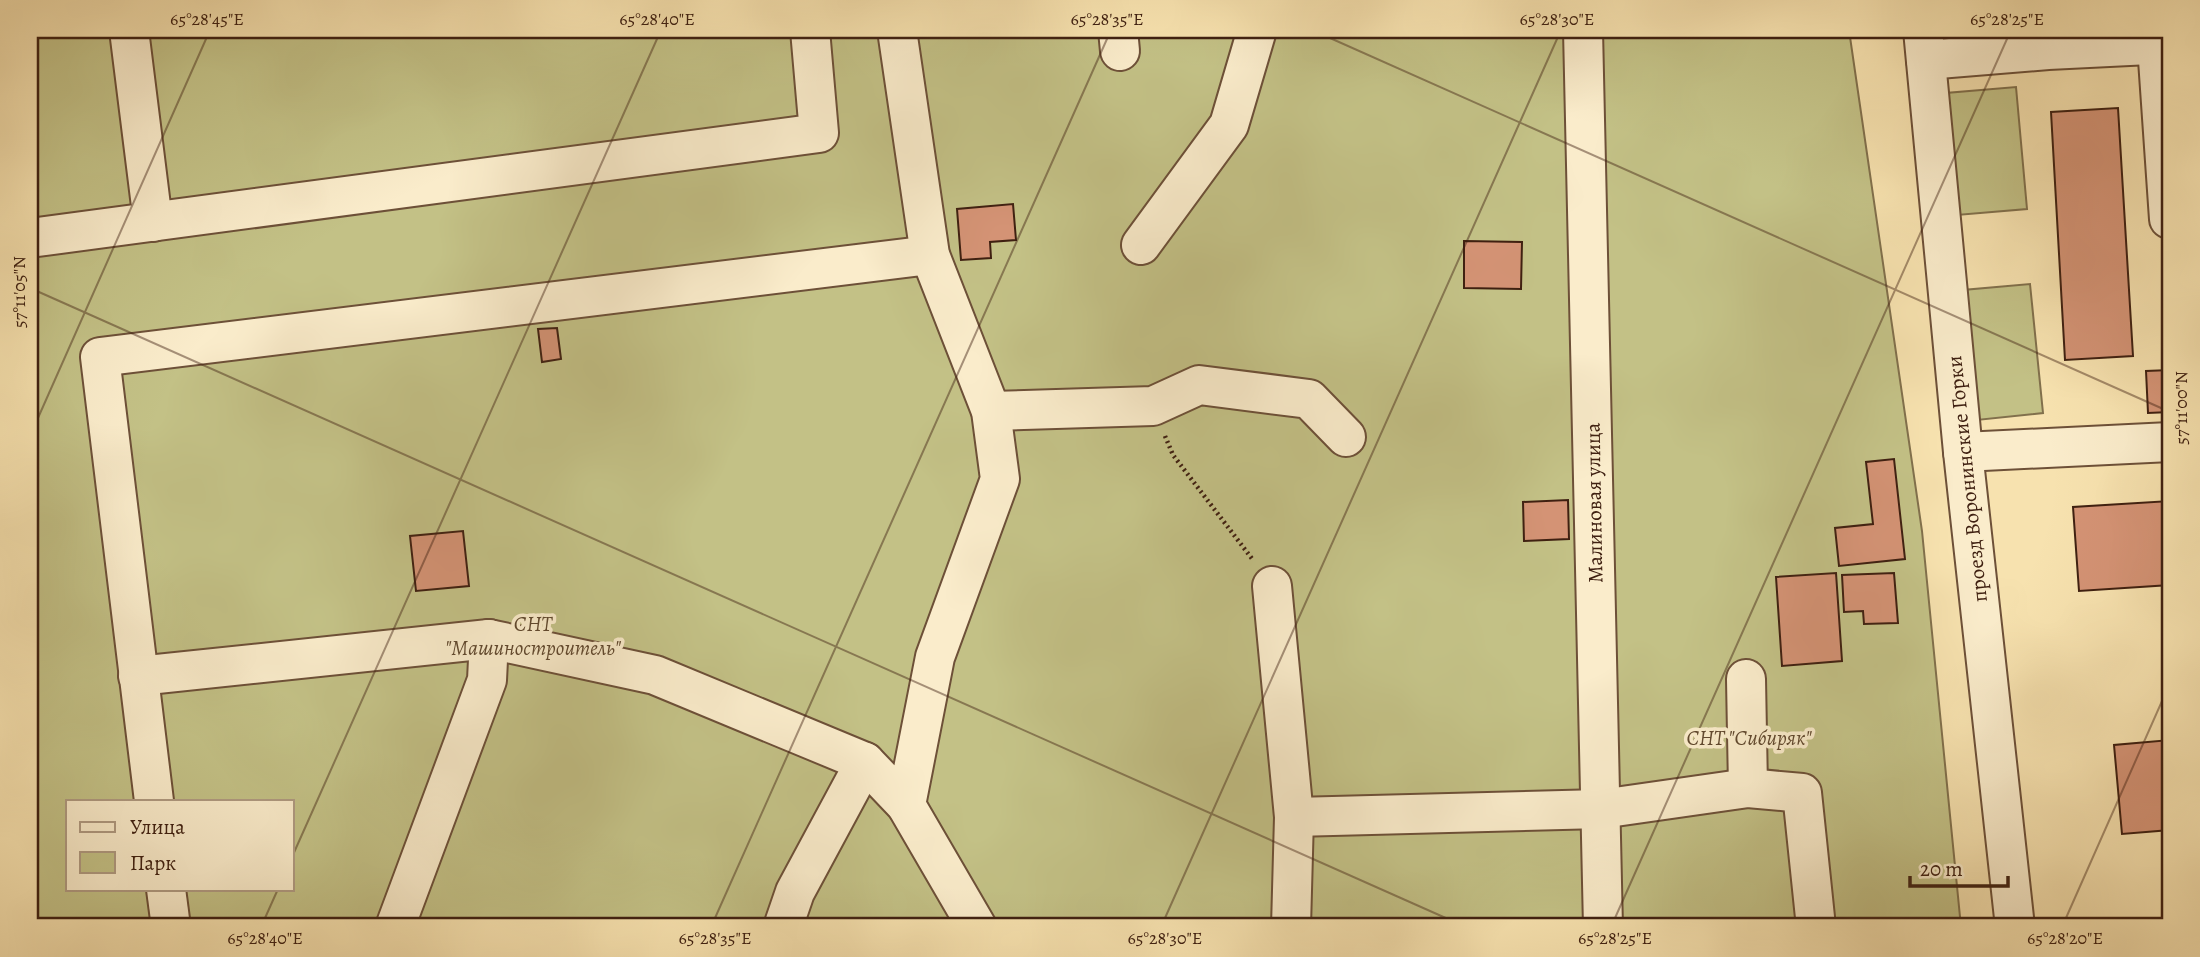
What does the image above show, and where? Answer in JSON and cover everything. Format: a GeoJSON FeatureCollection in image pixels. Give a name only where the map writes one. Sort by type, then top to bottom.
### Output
{"type":"FeatureCollection","features":[{"type":"Feature","properties":{"kind":"street"},"geometry":{"type":"LineString","coordinates":[[129,30],[153,222]]}},
{"type":"Feature","properties":{"kind":"street"},"geometry":{"type":"LineString","coordinates":[[30,238],[819,133],[810,30]]}},
{"type":"Feature","properties":{"kind":"street"},"geometry":{"type":"LineString","coordinates":[[897,30],[930,255],[991,411],[1000,479],[935,657],[906,805]]}},
{"type":"Feature","properties":{"kind":"street"},"geometry":{"type":"LineString","coordinates":[[1141,245],[1229,125],[1257,30]]}},
{"type":"Feature","properties":{"kind":"street","name":"Малиновая улица"},"geometry":{"type":"LineString","coordinates":[[1583,30],[1603,927]]}},
{"type":"Feature","properties":{"kind":"street"},"geometry":{"type":"LineString","coordinates":[[1925,45],[2048,50],[2164,45],[2169,219]]}},
{"type":"Feature","properties":{"kind":"street","name":"проезд Воронинские Горки"},"geometry":{"type":"LineString","coordinates":[[1925,45],[1963,452],[2015,927]]}},
{"type":"Feature","properties":{"kind":"street"},"geometry":{"type":"LineString","coordinates":[[154,800],[100,357],[930,255]]}},
{"type":"Feature","properties":{"kind":"street"},"geometry":{"type":"LineString","coordinates":[[991,411],[1153,406],[1199,385],[1309,399],[1346,437]]}},
{"type":"Feature","properties":{"kind":"street"},"geometry":{"type":"LineString","coordinates":[[1963,452],[2170,442]]}},
{"type":"Feature","properties":{"kind":"street"},"geometry":{"type":"LineString","coordinates":[[1272,586],[1294,817],[1291,927]]}},
{"type":"Feature","properties":{"kind":"street"},"geometry":{"type":"LineString","coordinates":[[138,677],[489,639],[655,675],[864,762],[906,805],[977,927]]}},
{"type":"Feature","properties":{"kind":"street"},"geometry":{"type":"LineString","coordinates":[[395,927],[487,680],[489,639]]}},
{"type":"Feature","properties":{"kind":"street"},"geometry":{"type":"LineString","coordinates":[[1746,679],[1748,788]]}},
{"type":"Feature","properties":{"kind":"street"},"geometry":{"type":"LineString","coordinates":[[783,927],[795,892],[864,762]]}},
{"type":"Feature","properties":{"kind":"street"},"geometry":{"type":"LineString","coordinates":[[1294,817],[1601,809],[1748,788],[1802,793],[1816,927]]}},
{"type":"Feature","properties":{"kind":"street"},"geometry":{"type":"LineString","coordinates":[[166,890],[171,927]]}},
{"type":"Feature","properties":{"kind":"path"},"geometry":{"type":"LineString","coordinates":[[1153,406],[1173,455],[1272,586]]}},
{"type":"Feature","properties":{"kind":"green space"},"geometry":{"type":"Polygon","coordinates":[[[30,30],[1849,30],[1922,531],[1961,927],[30,927],[30,30]]]}},
{"type":"Feature","properties":{"kind":"green space"},"geometry":{"type":"Polygon","coordinates":[[[2016,87],[2027,209],[1957,215],[1946,93],[2016,87]]]}},
{"type":"Feature","properties":{"kind":"green space"},"geometry":{"type":"Polygon","coordinates":[[[2030,284],[2043,413],[1977,420],[1963,290],[2030,284]]]}},
{"type":"Feature","properties":{"kind":"building"},"geometry":{"type":"Polygon","coordinates":[[[2118,108],[2133,356],[2065,360],[2051,112],[2118,108]]]}},
{"type":"Feature","properties":{"kind":"building"},"geometry":{"type":"Polygon","coordinates":[[[1013,204],[1016,240],[990,242],[991,258],[961,260],[957,209],[1013,204]]]}},
{"type":"Feature","properties":{"kind":"building"},"geometry":{"type":"Polygon","coordinates":[[[1464,241],[1522,242],[1521,289],[1464,288],[1464,241]]]}},
{"type":"Feature","properties":{"kind":"building"},"geometry":{"type":"Polygon","coordinates":[[[557,328],[561,359],[542,362],[538,329],[557,328]]]}},
{"type":"Feature","properties":{"kind":"building"},"geometry":{"type":"Polygon","coordinates":[[[2170,370],[2170,412],[2148,413],[2146,371],[2170,370]]]}},
{"type":"Feature","properties":{"kind":"building"},"geometry":{"type":"Polygon","coordinates":[[[1894,459],[1905,559],[1839,566],[1835,528],[1873,524],[1866,462],[1894,459]]]}},
{"type":"Feature","properties":{"kind":"building"},"geometry":{"type":"Polygon","coordinates":[[[1568,500],[1569,539],[1524,541],[1523,502],[1568,500]]]}},
{"type":"Feature","properties":{"kind":"building"},"geometry":{"type":"Polygon","coordinates":[[[2170,501],[2170,585],[2079,591],[2073,507],[2170,501]]]}},
{"type":"Feature","properties":{"kind":"building"},"geometry":{"type":"Polygon","coordinates":[[[463,531],[469,586],[416,591],[410,536],[463,531]]]}},
{"type":"Feature","properties":{"kind":"building"},"geometry":{"type":"Polygon","coordinates":[[[1836,573],[1842,661],[1782,666],[1776,577],[1836,573]]]}},
{"type":"Feature","properties":{"kind":"building"},"geometry":{"type":"Polygon","coordinates":[[[1894,573],[1898,623],[1864,624],[1863,611],[1844,612],[1842,575],[1894,573]]]}},
{"type":"Feature","properties":{"kind":"building"},"geometry":{"type":"Polygon","coordinates":[[[2170,740],[2170,830],[2122,834],[2114,745],[2170,740]]]}},
{"type":"Feature","properties":{"kind":"park label","name":"СНТ \"Машиностроитель\""},"geometry":{"type":"Point","coordinates":[533,636]}},
{"type":"Feature","properties":{"kind":"park label","name":"СНТ \"Сибиряк\""},"geometry":{"type":"Point","coordinates":[1749,738]}}]}
